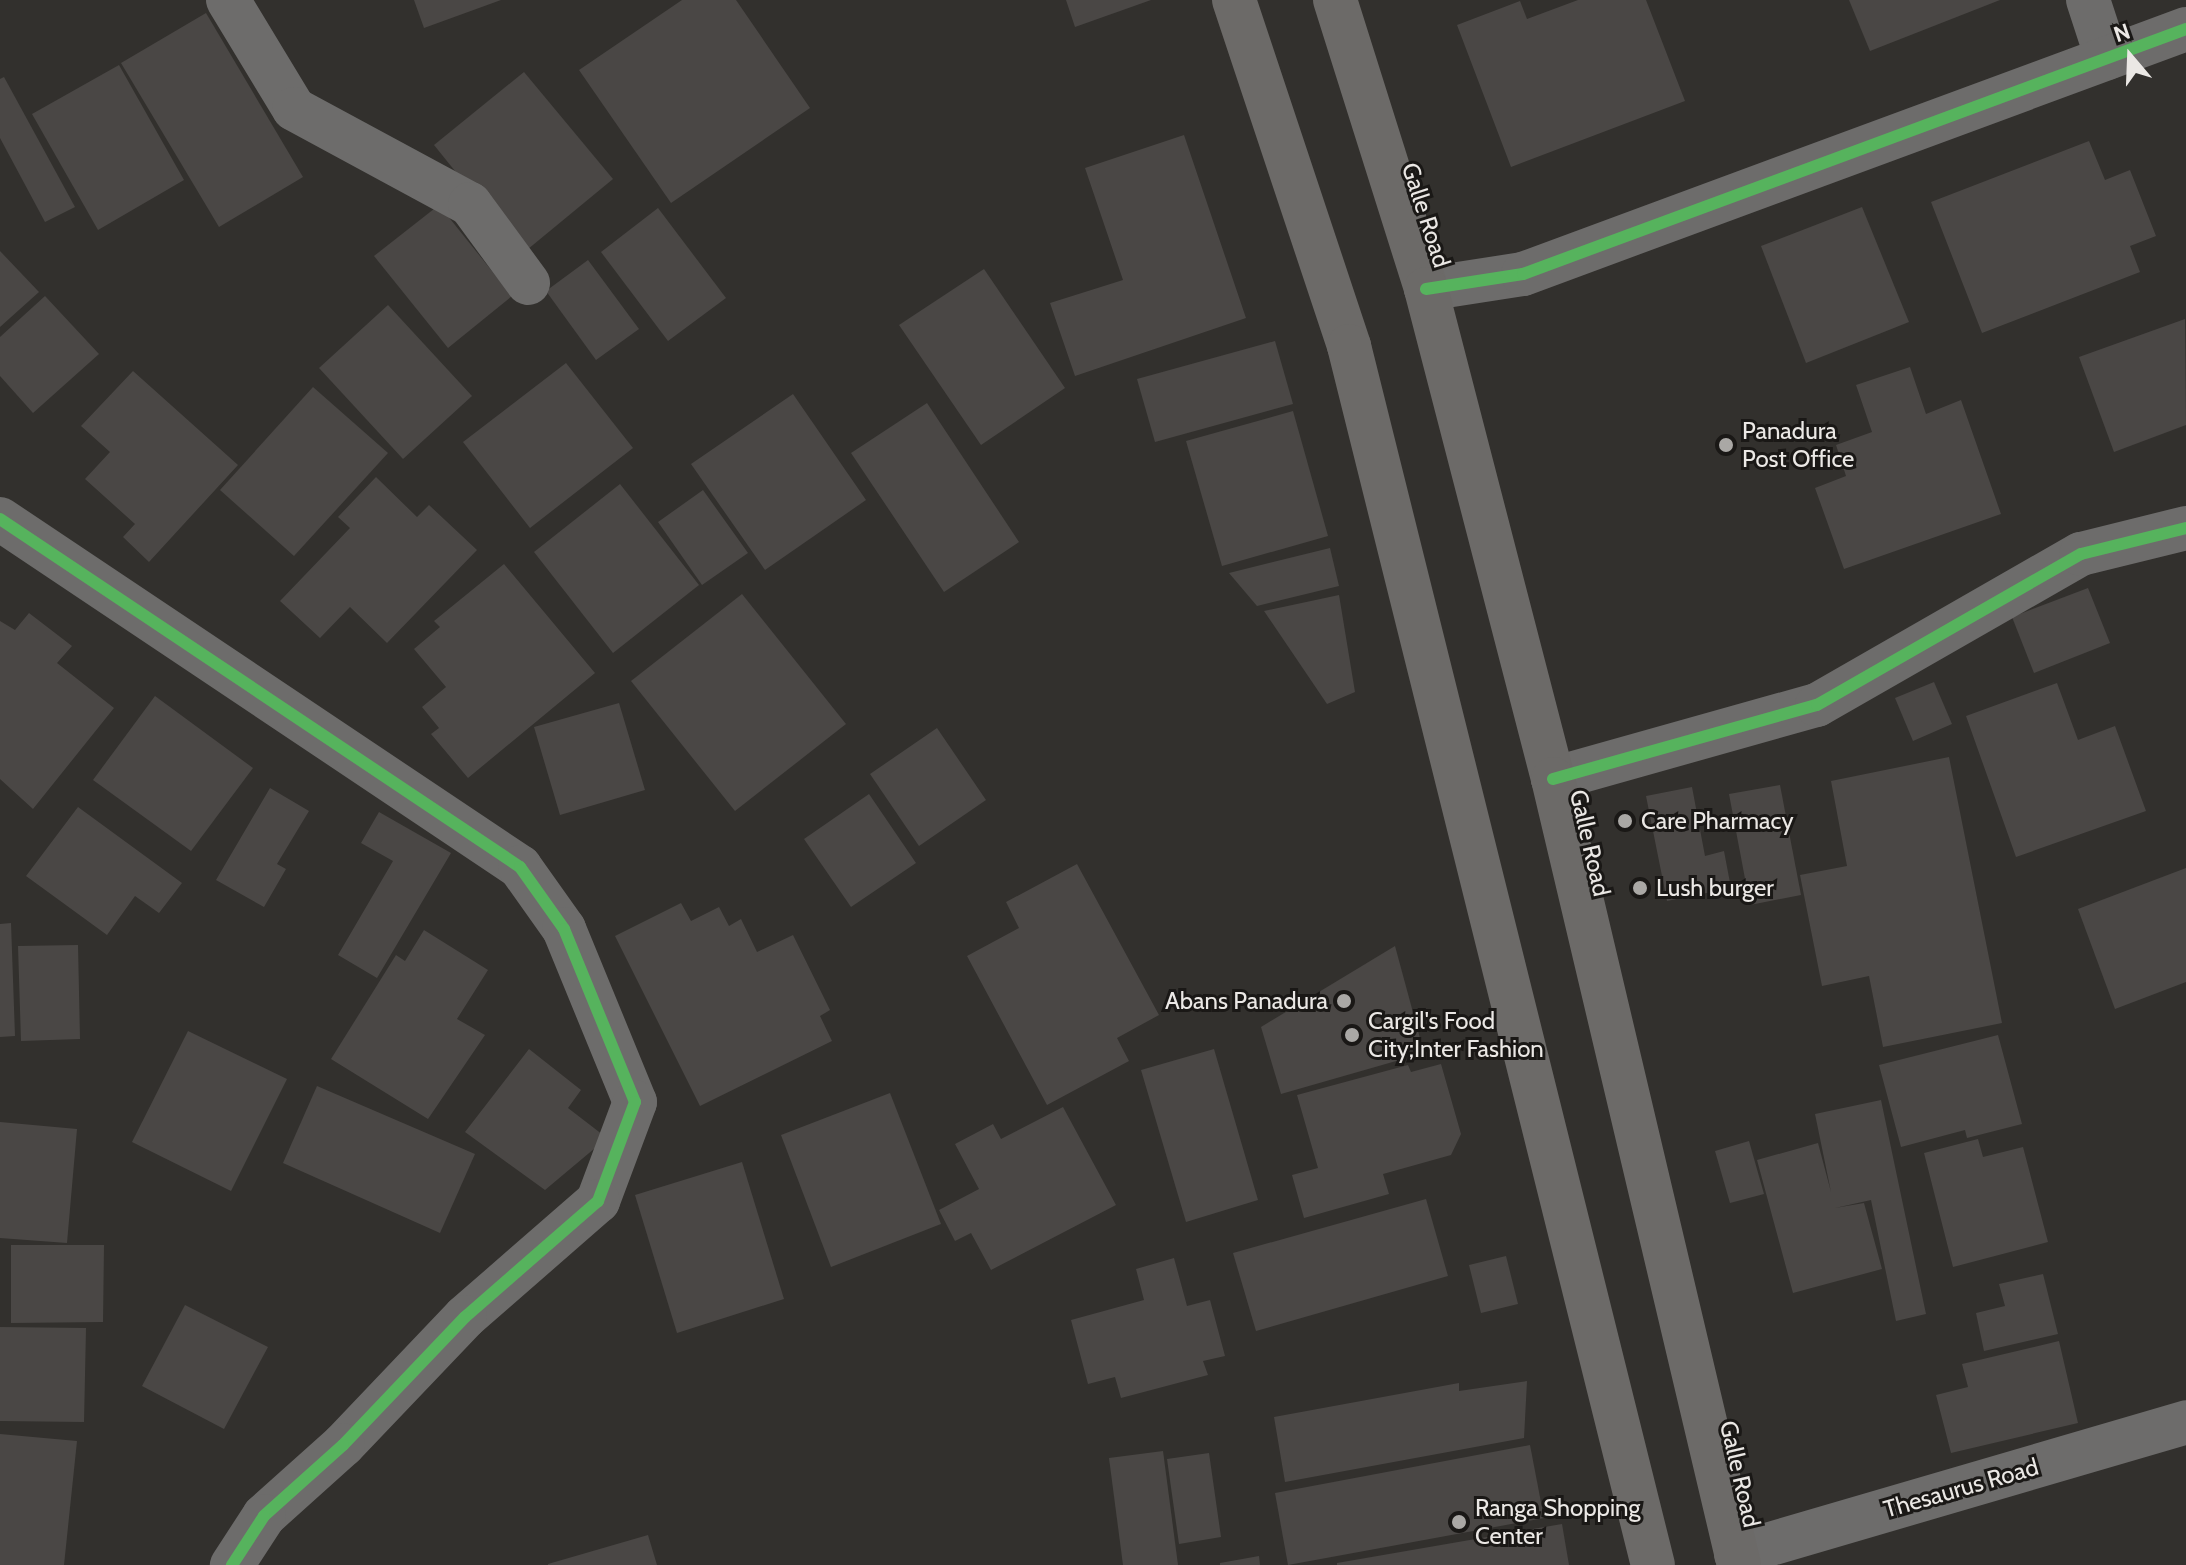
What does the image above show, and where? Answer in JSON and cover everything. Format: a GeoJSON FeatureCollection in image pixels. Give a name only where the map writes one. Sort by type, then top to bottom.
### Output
{"type":"FeatureCollection","features":[{"type":"Feature","properties":{"kind":"highway"},"geometry":{"type":"LineString","coordinates":[[1234,0],[1349,346],[1653,1565]]}},
{"type":"Feature","properties":{"kind":"highway","name":"Galle Road"},"geometry":{"type":"LineString","coordinates":[[1335,0],[1426,289],[1553,779],[1738,1559]]}},
{"type":"Feature","properties":{"kind":"street"},"geometry":{"type":"LineString","coordinates":[[228,0],[294,109],[470,204],[528,283]]}},
{"type":"Feature","properties":{"kind":"street"},"geometry":{"type":"LineString","coordinates":[[2088,0],[2107,58]]}},
{"type":"Feature","properties":{"kind":"street"},"geometry":{"type":"LineString","coordinates":[[1426,289],[1523,274],[2186,29]]}},
{"type":"Feature","properties":{"kind":"street"},"geometry":{"type":"LineString","coordinates":[[3,526],[520,867],[564,929],[635,1102],[598,1201],[465,1317],[343,1445],[264,1516],[232,1565]]}},
{"type":"Feature","properties":{"kind":"street"},"geometry":{"type":"LineString","coordinates":[[1553,779],[1817,705],[2081,554],[2186,528]]}},
{"type":"Feature","properties":{"kind":"street","name":"Thesaurus Road"},"geometry":{"type":"LineString","coordinates":[[1738,1559],[2186,1422]]}},
{"type":"Feature","properties":{"kind":"building"},"geometry":{"type":"Polygon","coordinates":[[[414,0],[501,0],[424,28],[414,0]]]}},
{"type":"Feature","properties":{"kind":"building"},"geometry":{"type":"Polygon","coordinates":[[[682,0],[736,0],[810,108],[671,203],[579,70],[682,0]]]}},
{"type":"Feature","properties":{"kind":"building"},"geometry":{"type":"Polygon","coordinates":[[[1066,0],[1151,0],[1075,27],[1066,0]]]}},
{"type":"Feature","properties":{"kind":"building"},"geometry":{"type":"Polygon","coordinates":[[[1578,0],[1646,0],[1685,101],[1511,167],[1457,25],[1520,1],[1527,19],[1578,0]]]}},
{"type":"Feature","properties":{"kind":"building"},"geometry":{"type":"Polygon","coordinates":[[[1849,0],[2000,0],[1870,51],[1849,0]]]}},
{"type":"Feature","properties":{"kind":"building"},"geometry":{"type":"Polygon","coordinates":[[[206,13],[303,177],[219,227],[121,63],[206,13]]]}},
{"type":"Feature","properties":{"kind":"building"},"geometry":{"type":"Polygon","coordinates":[[[119,65],[184,180],[98,230],[32,114],[119,65]]]}},
{"type":"Feature","properties":{"kind":"building"},"geometry":{"type":"Polygon","coordinates":[[[524,72],[613,179],[522,254],[434,145],[524,72]]]}},
{"type":"Feature","properties":{"kind":"building"},"geometry":{"type":"Polygon","coordinates":[[[4,77],[75,207],[45,222],[0,138],[0,79],[4,77]]]}},
{"type":"Feature","properties":{"kind":"building"},"geometry":{"type":"Polygon","coordinates":[[[1184,135],[1246,318],[1075,376],[1050,303],[1123,280],[1085,168],[1184,135]]]}},
{"type":"Feature","properties":{"kind":"building"},"geometry":{"type":"Polygon","coordinates":[[[2089,141],[2105,180],[2130,170],[2156,236],[2130,246],[2140,272],[1982,333],[1931,202],[2089,141]]]}},
{"type":"Feature","properties":{"kind":"building"},"geometry":{"type":"Polygon","coordinates":[[[439,205],[512,296],[448,348],[374,256],[439,205]]]}},
{"type":"Feature","properties":{"kind":"building"},"geometry":{"type":"Polygon","coordinates":[[[1862,207],[1909,322],[1806,363],[1761,246],[1862,207]]]}},
{"type":"Feature","properties":{"kind":"building"},"geometry":{"type":"Polygon","coordinates":[[[658,208],[726,298],[668,341],[601,252],[658,208]]]}},
{"type":"Feature","properties":{"kind":"building"},"geometry":{"type":"Polygon","coordinates":[[[0,251],[39,292],[0,327],[0,251]]]}},
{"type":"Feature","properties":{"kind":"building"},"geometry":{"type":"Polygon","coordinates":[[[588,260],[639,329],[596,360],[546,291],[588,260]]]}},
{"type":"Feature","properties":{"kind":"building"},"geometry":{"type":"Polygon","coordinates":[[[984,269],[1065,388],[981,445],[899,325],[984,269]]]}},
{"type":"Feature","properties":{"kind":"building"},"geometry":{"type":"Polygon","coordinates":[[[45,296],[99,354],[33,413],[0,376],[0,337],[45,296]]]}},
{"type":"Feature","properties":{"kind":"building"},"geometry":{"type":"Polygon","coordinates":[[[388,305],[472,396],[403,459],[319,368],[388,305]]]}},
{"type":"Feature","properties":{"kind":"building"},"geometry":{"type":"Polygon","coordinates":[[[2185,319],[2186,425],[2114,452],[2079,357],[2185,319]]]}},
{"type":"Feature","properties":{"kind":"building"},"geometry":{"type":"Polygon","coordinates":[[[1275,341],[1293,404],[1155,442],[1137,379],[1275,341]]]}},
{"type":"Feature","properties":{"kind":"building"},"geometry":{"type":"Polygon","coordinates":[[[566,363],[633,448],[530,528],[463,442],[566,363]]]}},
{"type":"Feature","properties":{"kind":"building"},"geometry":{"type":"Polygon","coordinates":[[[1910,367],[1926,414],[1961,400],[2001,514],[1844,569],[1815,488],[1846,476],[1836,445],[1872,432],[1856,385],[1910,367]]]}},
{"type":"Feature","properties":{"kind":"building"},"geometry":{"type":"Polygon","coordinates":[[[133,371],[238,465],[149,562],[123,537],[135,524],[85,479],[110,452],[81,426],[133,371]]]}},
{"type":"Feature","properties":{"kind":"building"},"geometry":{"type":"Polygon","coordinates":[[[313,387],[388,453],[294,556],[220,490],[313,387]]]}},
{"type":"Feature","properties":{"kind":"building"},"geometry":{"type":"Polygon","coordinates":[[[793,394],[866,500],[765,570],[691,464],[793,394]]]}},
{"type":"Feature","properties":{"kind":"building"},"geometry":{"type":"Polygon","coordinates":[[[927,403],[1019,542],[944,592],[851,453],[927,403]]]}},
{"type":"Feature","properties":{"kind":"building"},"geometry":{"type":"Polygon","coordinates":[[[1293,411],[1328,536],[1222,566],[1186,441],[1293,411]]]}},
{"type":"Feature","properties":{"kind":"building"},"geometry":{"type":"Polygon","coordinates":[[[376,477],[417,517],[429,505],[477,550],[387,643],[350,607],[320,638],[280,601],[350,528],[338,517],[376,477]]]}},
{"type":"Feature","properties":{"kind":"building"},"geometry":{"type":"Polygon","coordinates":[[[620,484],[699,585],[613,653],[534,552],[620,484]]]}},
{"type":"Feature","properties":{"kind":"building"},"geometry":{"type":"Polygon","coordinates":[[[703,490],[748,553],[702,585],[658,522],[703,490]]]}},
{"type":"Feature","properties":{"kind":"building"},"geometry":{"type":"Polygon","coordinates":[[[1330,548],[1339,586],[1257,606],[1229,573],[1330,548]]]}},
{"type":"Feature","properties":{"kind":"building"},"geometry":{"type":"Polygon","coordinates":[[[504,564],[595,673],[468,778],[431,734],[439,728],[422,707],[446,687],[414,649],[440,627],[434,621],[504,564]]]}},
{"type":"Feature","properties":{"kind":"building"},"geometry":{"type":"Polygon","coordinates":[[[2088,588],[2110,643],[2034,673],[2012,617],[2088,588]]]}},
{"type":"Feature","properties":{"kind":"building"},"geometry":{"type":"Polygon","coordinates":[[[742,594],[846,724],[735,811],[631,681],[742,594]]]}},
{"type":"Feature","properties":{"kind":"building"},"geometry":{"type":"Polygon","coordinates":[[[1339,595],[1355,692],[1327,704],[1264,611],[1339,595]]]}},
{"type":"Feature","properties":{"kind":"building"},"geometry":{"type":"Polygon","coordinates":[[[29,613],[72,646],[57,663],[114,708],[33,809],[0,779],[0,621],[15,630],[29,613]]]}},
{"type":"Feature","properties":{"kind":"building"},"geometry":{"type":"Polygon","coordinates":[[[1934,682],[1952,724],[1913,741],[1895,698],[1934,682]]]}},
{"type":"Feature","properties":{"kind":"building"},"geometry":{"type":"Polygon","coordinates":[[[2057,683],[2078,740],[2115,726],[2146,811],[2016,857],[1966,716],[2057,683]]]}},
{"type":"Feature","properties":{"kind":"building"},"geometry":{"type":"Polygon","coordinates":[[[155,696],[253,768],[191,851],[93,780],[155,696]]]}},
{"type":"Feature","properties":{"kind":"building"},"geometry":{"type":"Polygon","coordinates":[[[619,703],[645,790],[560,815],[534,727],[619,703]]]}},
{"type":"Feature","properties":{"kind":"building"},"geometry":{"type":"Polygon","coordinates":[[[937,728],[986,800],[919,846],[870,774],[937,728]]]}},
{"type":"Feature","properties":{"kind":"building"},"geometry":{"type":"Polygon","coordinates":[[[1949,757],[2002,1023],[1883,1047],[1869,976],[1822,986],[1800,875],[1847,866],[1831,781],[1949,757]]]}},
{"type":"Feature","properties":{"kind":"building"},"geometry":{"type":"Polygon","coordinates":[[[1780,785],[1801,895],[1750,905],[1729,794],[1780,785]]]}},
{"type":"Feature","properties":{"kind":"building"},"geometry":{"type":"Polygon","coordinates":[[[1692,787],[1705,856],[1724,851],[1731,888],[1667,901],[1646,796],[1692,787]]]}},
{"type":"Feature","properties":{"kind":"building"},"geometry":{"type":"Polygon","coordinates":[[[270,788],[309,811],[277,864],[286,869],[264,907],[216,880],[270,788]]]}},
{"type":"Feature","properties":{"kind":"building"},"geometry":{"type":"Polygon","coordinates":[[[869,794],[916,863],[851,907],[804,839],[869,794]]]}},
{"type":"Feature","properties":{"kind":"building"},"geometry":{"type":"Polygon","coordinates":[[[78,807],[182,883],[159,913],[135,896],[107,935],[26,876],[78,807]]]}},
{"type":"Feature","properties":{"kind":"building"},"geometry":{"type":"Polygon","coordinates":[[[379,812],[451,853],[377,978],[338,955],[393,861],[361,843],[379,812]]]}},
{"type":"Feature","properties":{"kind":"building"},"geometry":{"type":"Polygon","coordinates":[[[1077,864],[1159,1015],[1117,1038],[1129,1061],[1047,1105],[967,956],[1019,928],[1006,902],[1077,864]]]}},
{"type":"Feature","properties":{"kind":"building"},"geometry":{"type":"Polygon","coordinates":[[[2186,868],[2186,982],[2115,1009],[2078,909],[2186,868]]]}},
{"type":"Feature","properties":{"kind":"building"},"geometry":{"type":"Polygon","coordinates":[[[681,903],[691,921],[719,907],[729,926],[741,919],[757,952],[793,935],[830,1010],[820,1016],[832,1041],[700,1106],[615,936],[681,903]]]}},
{"type":"Feature","properties":{"kind":"building"},"geometry":{"type":"Polygon","coordinates":[[[11,923],[15,1036],[0,1037],[0,924],[11,923]]]}},
{"type":"Feature","properties":{"kind":"building"},"geometry":{"type":"Polygon","coordinates":[[[424,930],[488,970],[457,1019],[485,1035],[428,1119],[331,1059],[396,955],[405,961],[424,930]]]}},
{"type":"Feature","properties":{"kind":"building"},"geometry":{"type":"Polygon","coordinates":[[[78,945],[80,1039],[21,1041],[18,946],[78,945]]]}},
{"type":"Feature","properties":{"kind":"building"},"geometry":{"type":"Polygon","coordinates":[[[1395,946],[1424,1053],[1281,1094],[1261,1027],[1395,946]]]}},
{"type":"Feature","properties":{"kind":"building"},"geometry":{"type":"Polygon","coordinates":[[[188,1031],[287,1079],[231,1191],[132,1142],[188,1031]]]}},
{"type":"Feature","properties":{"kind":"building"},"geometry":{"type":"Polygon","coordinates":[[[1998,1035],[2022,1124],[1967,1138],[1965,1130],[1901,1147],[1879,1065],[1998,1035]]]}},
{"type":"Feature","properties":{"kind":"building"},"geometry":{"type":"Polygon","coordinates":[[[529,1049],[581,1090],[568,1108],[607,1138],[545,1190],[465,1132],[529,1049]]]}},
{"type":"Feature","properties":{"kind":"building"},"geometry":{"type":"Polygon","coordinates":[[[1214,1049],[1258,1200],[1186,1222],[1141,1070],[1214,1049]]]}},
{"type":"Feature","properties":{"kind":"building"},"geometry":{"type":"Polygon","coordinates":[[[1441,1064],[1461,1134],[1451,1155],[1383,1174],[1389,1194],[1304,1218],[1292,1175],[1318,1168],[1297,1095],[1408,1065],[1411,1072],[1441,1064]]]}},
{"type":"Feature","properties":{"kind":"building"},"geometry":{"type":"Polygon","coordinates":[[[317,1086],[475,1154],[440,1233],[283,1163],[317,1086]]]}},
{"type":"Feature","properties":{"kind":"building"},"geometry":{"type":"Polygon","coordinates":[[[890,1093],[941,1224],[831,1267],[781,1135],[890,1093]]]}},
{"type":"Feature","properties":{"kind":"building"},"geometry":{"type":"Polygon","coordinates":[[[1881,1100],[1926,1314],[1896,1321],[1871,1200],[1835,1208],[1864,1203],[1882,1269],[1793,1293],[1757,1160],[1818,1143],[1831,1192],[1815,1114],[1881,1100]]]}},
{"type":"Feature","properties":{"kind":"building"},"geometry":{"type":"Polygon","coordinates":[[[1063,1107],[1116,1205],[991,1270],[971,1233],[955,1241],[939,1210],[979,1189],[955,1144],[993,1124],[1001,1139],[1063,1107]]]}},
{"type":"Feature","properties":{"kind":"building"},"geometry":{"type":"Polygon","coordinates":[[[0,1122],[77,1129],[67,1243],[0,1238],[0,1122]]]}},
{"type":"Feature","properties":{"kind":"building"},"geometry":{"type":"Polygon","coordinates":[[[1978,1139],[1983,1157],[2023,1147],[2048,1242],[1953,1267],[1924,1153],[1978,1139]]]}},
{"type":"Feature","properties":{"kind":"building"},"geometry":{"type":"Polygon","coordinates":[[[1749,1141],[1764,1194],[1730,1203],[1715,1151],[1749,1141]]]}},
{"type":"Feature","properties":{"kind":"building"},"geometry":{"type":"Polygon","coordinates":[[[742,1162],[784,1299],[677,1333],[635,1195],[742,1162]]]}},
{"type":"Feature","properties":{"kind":"building"},"geometry":{"type":"Polygon","coordinates":[[[1426,1199],[1448,1276],[1256,1331],[1233,1253],[1426,1199]]]}},
{"type":"Feature","properties":{"kind":"building"},"geometry":{"type":"Polygon","coordinates":[[[11,1245],[104,1245],[103,1322],[11,1323],[11,1245]]]}},
{"type":"Feature","properties":{"kind":"building"},"geometry":{"type":"Polygon","coordinates":[[[1506,1256],[1518,1304],[1481,1313],[1469,1265],[1506,1256]]]}},
{"type":"Feature","properties":{"kind":"building"},"geometry":{"type":"Polygon","coordinates":[[[1174,1258],[1187,1306],[1210,1300],[1225,1356],[1203,1361],[1208,1375],[1121,1398],[1115,1377],[1088,1384],[1071,1320],[1144,1300],[1136,1269],[1174,1258]]]}},
{"type":"Feature","properties":{"kind":"building"},"geometry":{"type":"Polygon","coordinates":[[[2043,1274],[2058,1334],[1984,1351],[1976,1313],[2005,1306],[1999,1284],[2043,1274]]]}},
{"type":"Feature","properties":{"kind":"building"},"geometry":{"type":"Polygon","coordinates":[[[185,1305],[268,1347],[224,1429],[142,1386],[185,1305]]]}},
{"type":"Feature","properties":{"kind":"building"},"geometry":{"type":"Polygon","coordinates":[[[0,1327],[86,1328],[84,1422],[0,1421],[0,1327]]]}},
{"type":"Feature","properties":{"kind":"building"},"geometry":{"type":"Polygon","coordinates":[[[2059,1341],[2078,1423],[1951,1453],[1936,1395],[1968,1387],[1962,1364],[2059,1341]]]}},
{"type":"Feature","properties":{"kind":"building"},"geometry":{"type":"Polygon","coordinates":[[[1527,1381],[1524,1438],[1285,1482],[1274,1417],[1459,1383],[1459,1391],[1527,1381]]]}},
{"type":"Feature","properties":{"kind":"building"},"geometry":{"type":"Polygon","coordinates":[[[0,1434],[77,1441],[64,1565],[0,1565],[0,1434]]]}},
{"type":"Feature","properties":{"kind":"building"},"geometry":{"type":"Polygon","coordinates":[[[1530,1445],[1544,1518],[1288,1565],[1275,1493],[1530,1445]]]}},
{"type":"Feature","properties":{"kind":"building"},"geometry":{"type":"Polygon","coordinates":[[[1163,1451],[1178,1565],[1123,1565],[1109,1458],[1163,1451]]]}},
{"type":"Feature","properties":{"kind":"building"},"geometry":{"type":"Polygon","coordinates":[[[1209,1453],[1221,1537],[1179,1544],[1167,1459],[1209,1453]]]}},
{"type":"Feature","properties":{"kind":"building"},"geometry":{"type":"Polygon","coordinates":[[[1562,1524],[1569,1565],[1337,1565],[1337,1563],[1562,1524]]]}},
{"type":"Feature","properties":{"kind":"building"},"geometry":{"type":"Polygon","coordinates":[[[648,1535],[657,1565],[548,1565],[548,1564],[648,1535]]]}},
{"type":"Feature","properties":{"kind":"building"},"geometry":{"type":"Polygon","coordinates":[[[1259,1556],[1260,1565],[1220,1565],[1220,1563],[1259,1556]]]}},
{"type":"Feature","properties":{"kind":"cycle path"},"geometry":{"type":"LineString","coordinates":[[1426,289],[1523,274],[2186,29]]}},
{"type":"Feature","properties":{"kind":"cycle path"},"geometry":{"type":"LineString","coordinates":[[0,519],[520,867],[564,929],[635,1102],[598,1201],[465,1317],[343,1445],[264,1516],[232,1565]]}},
{"type":"Feature","properties":{"kind":"cycle path"},"geometry":{"type":"LineString","coordinates":[[1553,779],[1817,705],[2081,554],[2186,528]]}},
{"type":"Feature","properties":{"kind":"place","name":"Panadura Post Office"},"geometry":{"type":"Point","coordinates":[1726,445]}},
{"type":"Feature","properties":{"kind":"place","name":"Care Pharmacy"},"geometry":{"type":"Point","coordinates":[1625,821]}},
{"type":"Feature","properties":{"kind":"place","name":"Lush burger"},"geometry":{"type":"Point","coordinates":[1640,888]}},
{"type":"Feature","properties":{"kind":"place","name":"Abans Panadura"},"geometry":{"type":"Point","coordinates":[1344,1001]}},
{"type":"Feature","properties":{"kind":"place","name":"Cargil's Food City;Inter Fashion"},"geometry":{"type":"Point","coordinates":[1352,1035]}},
{"type":"Feature","properties":{"kind":"place","name":"Ranga Shopping Center"},"geometry":{"type":"Point","coordinates":[1459,1522]}}]}
